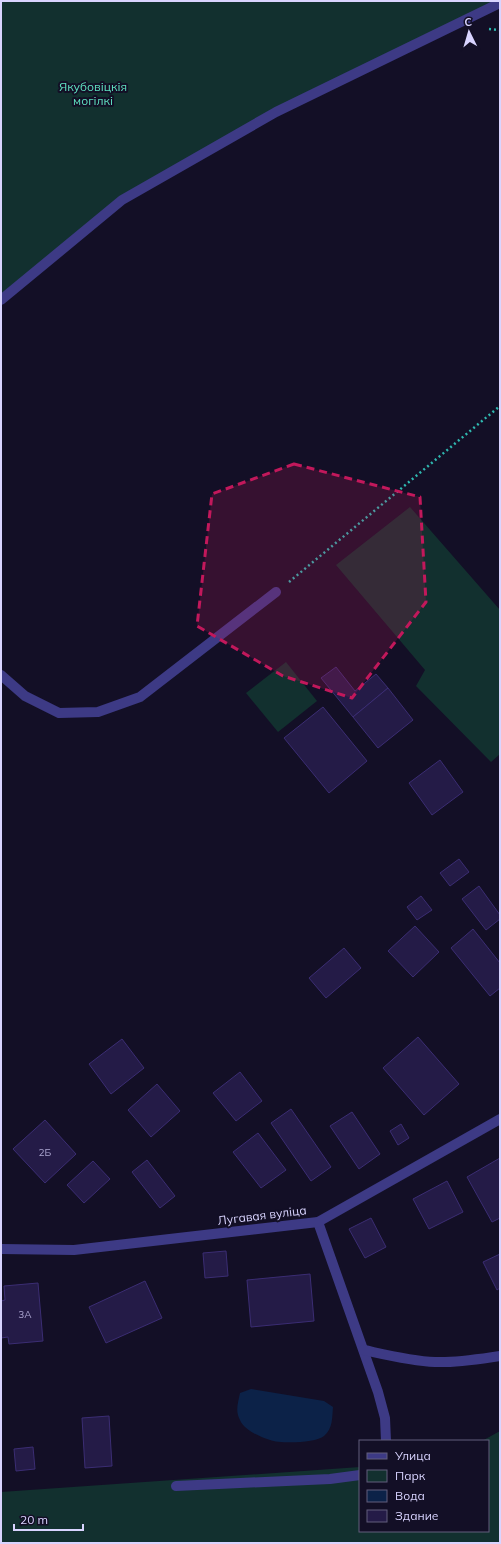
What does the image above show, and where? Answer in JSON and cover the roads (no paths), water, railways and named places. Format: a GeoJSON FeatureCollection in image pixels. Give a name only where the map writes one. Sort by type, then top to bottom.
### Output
{"type":"FeatureCollection","features":[{"type":"Feature","properties":{"kind":"street"},"geometry":{"type":"LineString","coordinates":[[1,300],[122,200],[276,112],[500,3]]}},
{"type":"Feature","properties":{"kind":"street"},"geometry":{"type":"LineString","coordinates":[[1,675],[25,696],[59,713],[98,712],[140,697],[276,592]]}},
{"type":"Feature","properties":{"kind":"street","name":"Лугавая вуліца"},"geometry":{"type":"LineString","coordinates":[[1,1249],[74,1250],[318,1222],[500,1119]]}},
{"type":"Feature","properties":{"kind":"street"},"geometry":{"type":"LineString","coordinates":[[318,1222],[378,1392],[384,1418],[386,1440]]}},
{"type":"Feature","properties":{"kind":"street"},"geometry":{"type":"LineString","coordinates":[[364,1350],[399,1358],[436,1362],[476,1360],[500,1356]]}},
{"type":"Feature","properties":{"kind":"street"},"geometry":{"type":"LineString","coordinates":[[176,1486],[330,1479],[359,1475]]}},
{"type":"Feature","properties":{"kind":"water"},"geometry":{"type":"Polygon","coordinates":[[[251,1389],[324,1401],[333,1407],[332,1423],[329,1430],[320,1438],[298,1442],[275,1441],[257,1435],[242,1424],[237,1407],[240,1393],[251,1389]]]}},
{"type":"Feature","properties":{"kind":"park label","name":"Якубовіцкія могілкі"},"geometry":{"type":"Point","coordinates":[93,93]}}]}
